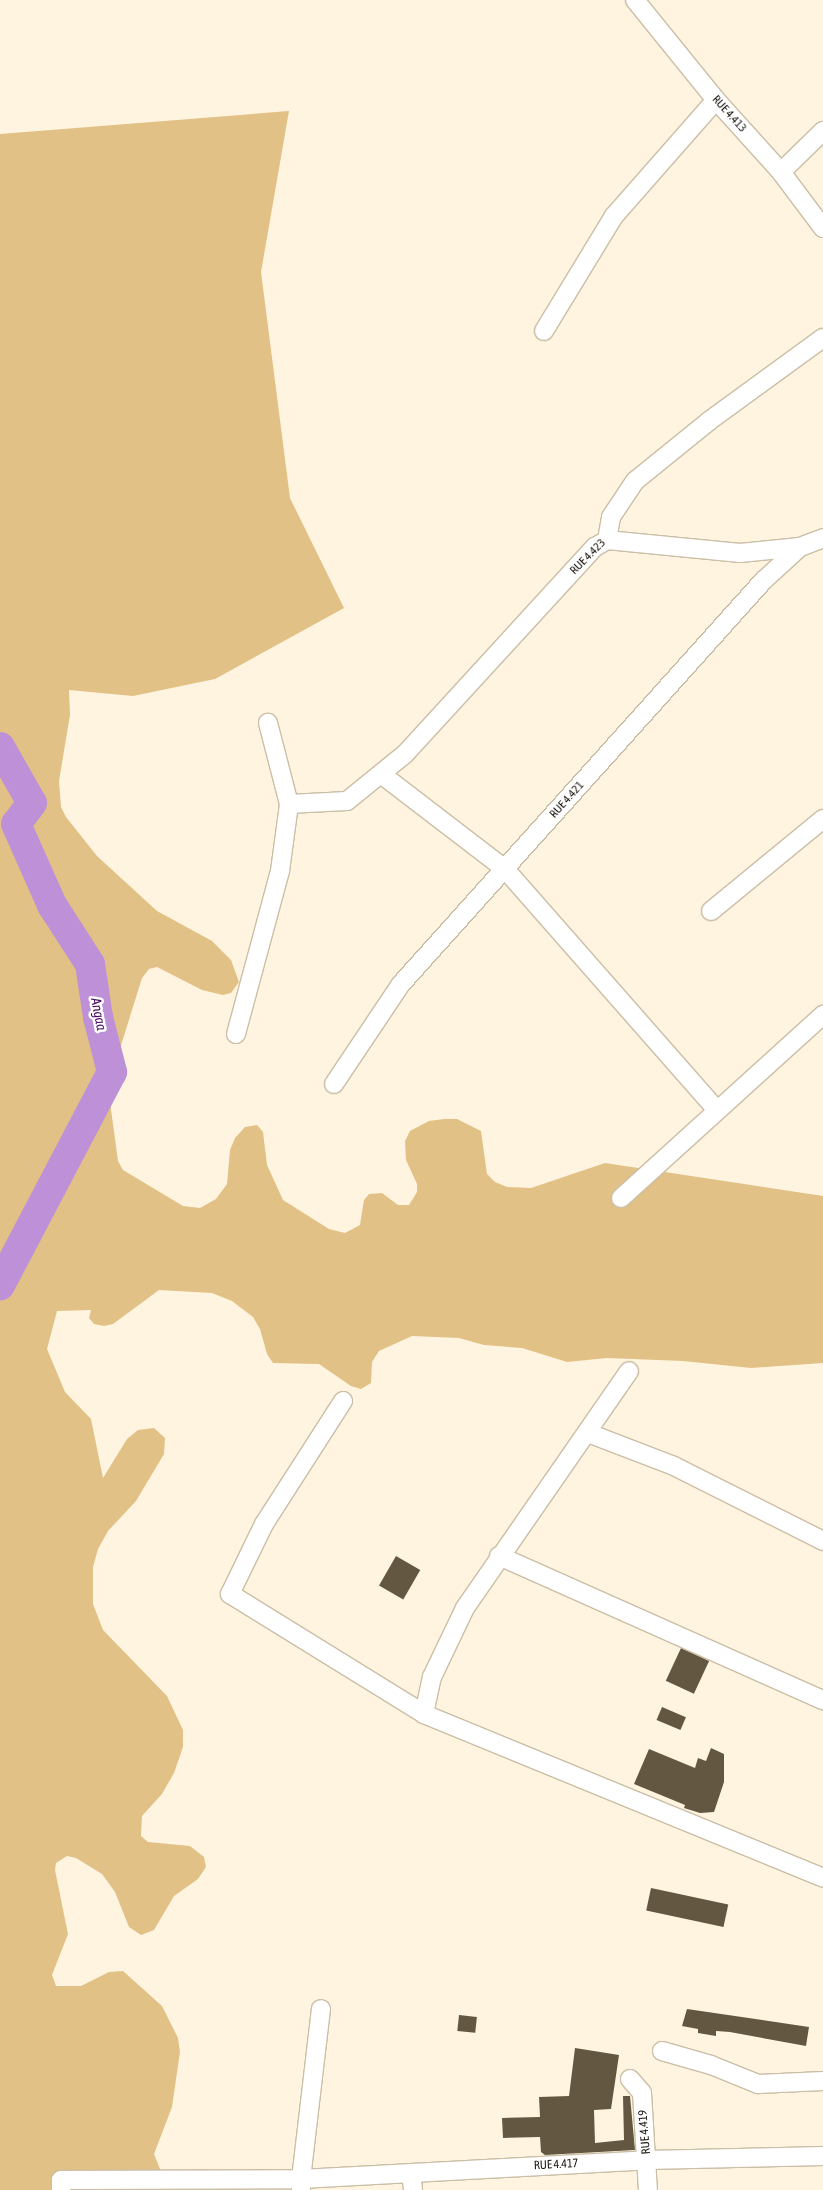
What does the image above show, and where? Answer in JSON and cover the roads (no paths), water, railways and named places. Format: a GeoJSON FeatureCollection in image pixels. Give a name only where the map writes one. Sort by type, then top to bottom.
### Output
{"type":"FeatureCollection","features":[{"type":"Feature","properties":{"kind":"street","name":"RUE 4.413"},"geometry":{"type":"LineString","coordinates":[[635,0],[716,100],[781,172],[823,228]]}},
{"type":"Feature","properties":{"kind":"street"},"geometry":{"type":"LineString","coordinates":[[544,331],[614,216],[716,100]]}},
{"type":"Feature","properties":{"kind":"street"},"geometry":{"type":"LineString","coordinates":[[781,172],[823,132]]}},
{"type":"Feature","properties":{"kind":"street","name":"RUE 4.423"},"geometry":{"type":"LineString","coordinates":[[289,804],[347,801],[405,754],[595,547],[607,540],[611,517],[635,481],[710,421],[823,338]]}},
{"type":"Feature","properties":{"kind":"street","name":"RUE 4.421"},"geometry":{"type":"LineString","coordinates":[[334,1084],[401,984],[763,582],[800,547],[823,538]]}},
{"type":"Feature","properties":{"kind":"street"},"geometry":{"type":"LineString","coordinates":[[607,540],[740,553],[800,547]]}},
{"type":"Feature","properties":{"kind":"street"},"geometry":{"type":"LineString","coordinates":[[236,1034],[280,871],[289,804],[268,723]]}},
{"type":"Feature","properties":{"kind":"street"},"geometry":{"type":"LineString","coordinates":[[381,774],[505,869],[717,1110]]}},
{"type":"Feature","properties":{"kind":"street"},"geometry":{"type":"LineString","coordinates":[[711,911],[823,819]]}},
{"type":"Feature","properties":{"kind":"street"},"geometry":{"type":"LineString","coordinates":[[621,1198],[823,1015]]}},
{"type":"Feature","properties":{"kind":"street"},"geometry":{"type":"LineString","coordinates":[[424,1714],[432,1677],[465,1608],[499,1556],[588,1433],[629,1371]]}},
{"type":"Feature","properties":{"kind":"street"},"geometry":{"type":"LineString","coordinates":[[343,1401],[264,1524],[230,1594],[424,1714],[823,1878]]}},
{"type":"Feature","properties":{"kind":"street"},"geometry":{"type":"LineString","coordinates":[[588,1433],[674,1466],[823,1541]]}},
{"type":"Feature","properties":{"kind":"street"},"geometry":{"type":"LineString","coordinates":[[499,1556],[738,1659],[823,1700]]}},
{"type":"Feature","properties":{"kind":"street"},"geometry":{"type":"LineString","coordinates":[[301,2184],[321,2009]]}},
{"type":"Feature","properties":{"kind":"street"},"geometry":{"type":"LineString","coordinates":[[662,2051],[711,2065],[758,2084],[823,2081]]}},
{"type":"Feature","properties":{"kind":"street","name":"RUE 4.419"},"geometry":{"type":"LineString","coordinates":[[630,2079],[642,2092],[648,2190]]}},
{"type":"Feature","properties":{"kind":"street","name":"RUE 4.417"},"geometry":{"type":"LineString","coordinates":[[61,2190],[61,2180],[186,2185],[412,2181],[647,2160],[823,2156]]}},
{"type":"Feature","properties":{"kind":"waterway","name":"Angaa"},"geometry":{"type":"LineString","coordinates":[[0,747],[32,803],[16,824],[52,905],[90,964],[98,1017],[112,1072],[0,1285]]}}]}
